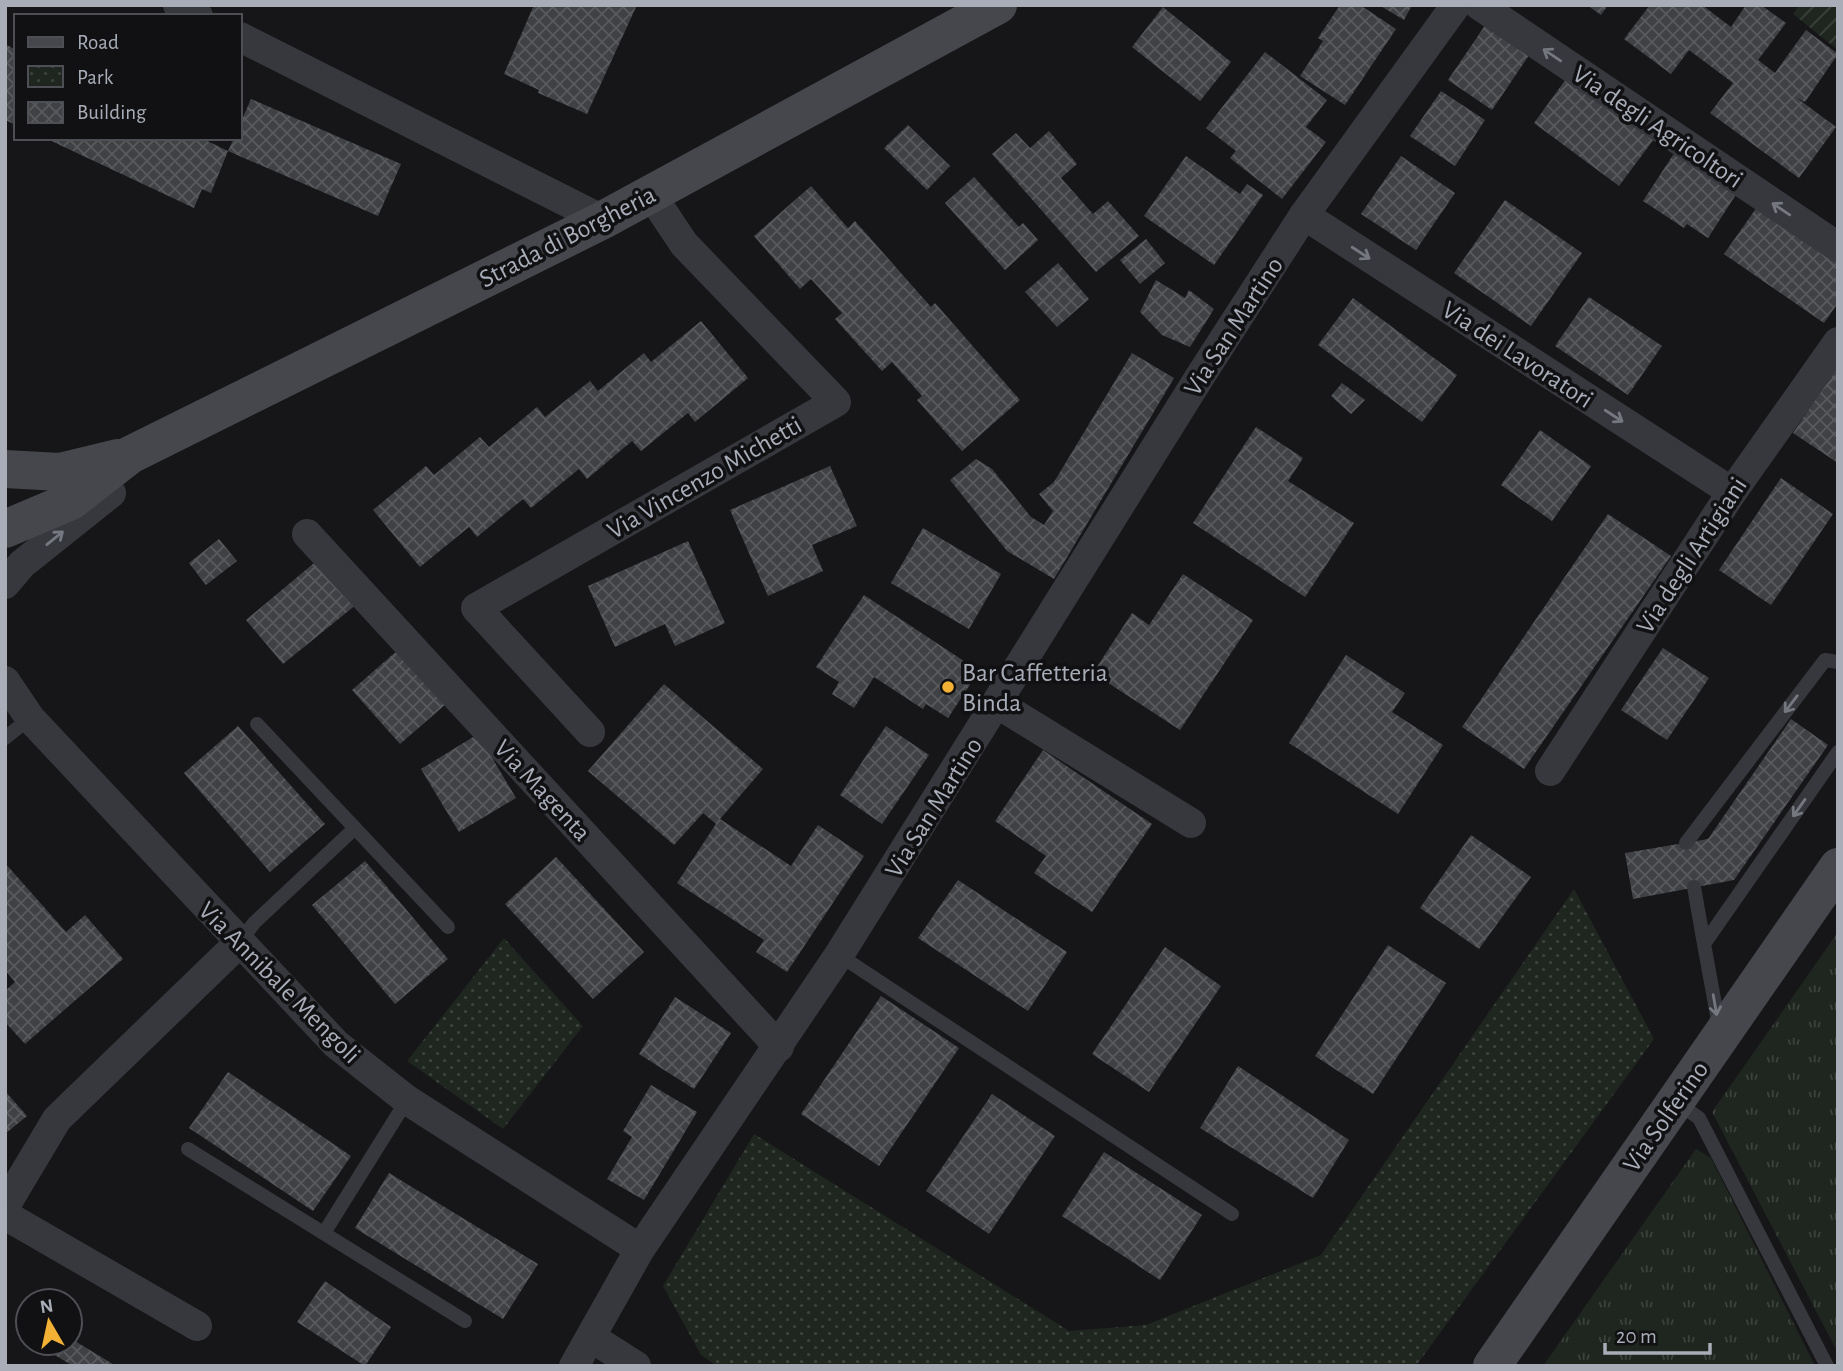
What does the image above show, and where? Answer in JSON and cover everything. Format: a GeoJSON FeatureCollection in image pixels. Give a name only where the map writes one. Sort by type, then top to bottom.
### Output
{"type":"FeatureCollection","features":[{"type":"Feature","properties":{"kind":"street"},"geometry":{"type":"LineString","coordinates":[[178,5],[194,14]]}},
{"type":"Feature","properties":{"kind":"street","name":"Strada di Borgheria"},"geometry":{"type":"LineString","coordinates":[[5,529],[71,501],[130,455],[603,220],[998,5]]}},
{"type":"Feature","properties":{"kind":"street","name":"Via San Martino"},"geometry":{"type":"LineString","coordinates":[[574,1366],[640,1249],[839,955],[1199,378],[1304,215],[1456,5]]}},
{"type":"Feature","properties":{"kind":"street","name":"Via degli Agricoltori"},"geometry":{"type":"LineString","coordinates":[[1479,5],[1838,247]]}},
{"type":"Feature","properties":{"kind":"street"},"geometry":{"type":"LineString","coordinates":[[242,38],[603,220]]}},
{"type":"Feature","properties":{"kind":"street","name":"Via Vincenzo Michetti"},"geometry":{"type":"LineString","coordinates":[[590,732],[476,608],[836,402],[684,244],[650,193]]}},
{"type":"Feature","properties":{"kind":"street","name":"Via dei Lavoratori"},"geometry":{"type":"LineString","coordinates":[[1304,215],[1732,492]]}},
{"type":"Feature","properties":{"kind":"street","name":"Via degli Artigiani"},"geometry":{"type":"LineString","coordinates":[[1550,771],[1732,492],[1838,342]]}},
{"type":"Feature","properties":{"kind":"street"},"geometry":{"type":"LineString","coordinates":[[5,584],[22,564],[212,413]]}},
{"type":"Feature","properties":{"kind":"street","name":"Strada di Borgheria"},"geometry":{"type":"LineString","coordinates":[[5,469],[60,472],[130,455]]}},
{"type":"Feature","properties":{"kind":"street","name":"Strada di Borgheria"},"geometry":{"type":"LineString","coordinates":[[5,479],[13,503],[5,529]]}},
{"type":"Feature","properties":{"kind":"street","name":"Via Magenta"},"geometry":{"type":"LineString","coordinates":[[307,534],[779,1047]]}},
{"type":"Feature","properties":{"kind":"street","name":"Via Annibale Mengoli"},"geometry":{"type":"LineString","coordinates":[[5,681],[30,718],[336,1044],[407,1100],[640,1249]]}},
{"type":"Feature","properties":{"kind":"street"},"geometry":{"type":"LineString","coordinates":[[998,704],[1191,823]]}},
{"type":"Feature","properties":{"kind":"street","name":"Via Solferino"},"geometry":{"type":"LineString","coordinates":[[1492,1366],[1838,867]]}},
{"type":"Feature","properties":{"kind":"street"},"geometry":{"type":"LineString","coordinates":[[5,1206],[57,1119],[239,943]]}},
{"type":"Feature","properties":{"kind":"street"},"geometry":{"type":"LineString","coordinates":[[5,1215],[197,1326]]}},
{"type":"Feature","properties":{"kind":"street"},"geometry":{"type":"LineString","coordinates":[[592,1338],[636,1366]]}},
{"type":"Feature","properties":{"kind":"lane"},"geometry":{"type":"LineString","coordinates":[[1686,843],[1825,660],[1838,662]]}},
{"type":"Feature","properties":{"kind":"lane"},"geometry":{"type":"LineString","coordinates":[[5,738],[30,718]]}},
{"type":"Feature","properties":{"kind":"lane"},"geometry":{"type":"LineString","coordinates":[[257,724],[448,927]]}},
{"type":"Feature","properties":{"kind":"lane"},"geometry":{"type":"LineString","coordinates":[[1704,944],[1838,752]]}},
{"type":"Feature","properties":{"kind":"lane"},"geometry":{"type":"LineString","coordinates":[[239,943],[254,923],[355,828]]}},
{"type":"Feature","properties":{"kind":"lane"},"geometry":{"type":"LineString","coordinates":[[1694,887],[1721,1036]]}},
{"type":"Feature","properties":{"kind":"lane"},"geometry":{"type":"LineString","coordinates":[[839,955],[1232,1214]]}},
{"type":"Feature","properties":{"kind":"lane"},"geometry":{"type":"LineString","coordinates":[[324,1233],[407,1100]]}},
{"type":"Feature","properties":{"kind":"lane"},"geometry":{"type":"LineString","coordinates":[[1675,1102],[1699,1118],[1827,1366]]}},
{"type":"Feature","properties":{"kind":"lane"},"geometry":{"type":"LineString","coordinates":[[188,1149],[466,1321]]}},
{"type":"Feature","properties":{"kind":"green space"},"geometry":{"type":"Polygon","coordinates":[[[1799,5],[1838,5],[1838,50],[1793,14],[1799,5]]]}},
{"type":"Feature","properties":{"kind":"green space"},"geometry":{"type":"Polygon","coordinates":[[[1574,889],[1654,1039],[1416,1366],[717,1366],[701,1355],[663,1286],[754,1134],[1069,1331],[1146,1325],[1321,1255],[1574,889]]]}},
{"type":"Feature","properties":{"kind":"green space"},"geometry":{"type":"Polygon","coordinates":[[[1838,932],[1838,1353],[1712,1112],[1838,932]]]}},
{"type":"Feature","properties":{"kind":"green space"},"geometry":{"type":"Polygon","coordinates":[[[504,938],[583,1026],[503,1129],[407,1061],[504,938]]]}},
{"type":"Feature","properties":{"kind":"green space"},"geometry":{"type":"Polygon","coordinates":[[[1696,1149],[1711,1158],[1815,1366],[1543,1366],[1696,1149]]]}},
{"type":"Feature","properties":{"kind":"building"},"geometry":{"type":"Polygon","coordinates":[[[534,5],[637,5],[587,114],[538,93],[539,90],[504,74],[534,5]]]}},
{"type":"Feature","properties":{"kind":"building"},"geometry":{"type":"Polygon","coordinates":[[[1340,5],[1360,5],[1396,29],[1345,105],[1300,76],[1323,41],[1318,38],[1340,5]]]}},
{"type":"Feature","properties":{"kind":"building"},"geometry":{"type":"Polygon","coordinates":[[[1379,5],[1412,5],[1404,20],[1379,5]]]}},
{"type":"Feature","properties":{"kind":"building"},"geometry":{"type":"Polygon","coordinates":[[[1587,5],[1608,5],[1601,15],[1587,5]]]}},
{"type":"Feature","properties":{"kind":"building"},"geometry":{"type":"Polygon","coordinates":[[[1650,5],[1702,5],[1731,27],[1746,5],[1761,5],[1786,23],[1758,60],[1775,73],[1806,30],[1838,54],[1805,102],[1797,98],[1836,127],[1799,178],[1710,113],[1733,83],[1689,50],[1671,74],[1624,39],[1650,5]]]}},
{"type":"Feature","properties":{"kind":"building"},"geometry":{"type":"Polygon","coordinates":[[[1163,7],[1231,62],[1200,101],[1132,47],[1163,7]]]}},
{"type":"Feature","properties":{"kind":"building"},"geometry":{"type":"Polygon","coordinates":[[[1488,21],[1532,51],[1492,110],[1448,80],[1488,21]]]}},
{"type":"Feature","properties":{"kind":"building"},"geometry":{"type":"Polygon","coordinates":[[[5,44],[14,49],[14,124],[5,120],[5,44]]]}},
{"type":"Feature","properties":{"kind":"building"},"geometry":{"type":"Polygon","coordinates":[[[1265,52],[1327,100],[1306,127],[1326,142],[1282,199],[1230,158],[1236,151],[1206,128],[1265,52]]]}},
{"type":"Feature","properties":{"kind":"building"},"geometry":{"type":"Polygon","coordinates":[[[1566,79],[1654,139],[1619,186],[1534,123],[1566,79]]]}},
{"type":"Feature","properties":{"kind":"building"},"geometry":{"type":"Polygon","coordinates":[[[1441,91],[1485,120],[1455,166],[1410,136],[1441,91]]]}},
{"type":"Feature","properties":{"kind":"building"},"geometry":{"type":"Polygon","coordinates":[[[251,99],[401,164],[378,216],[228,151],[233,140],[242,140],[242,119],[251,99]]]}},
{"type":"Feature","properties":{"kind":"building"},"geometry":{"type":"Polygon","coordinates":[[[908,125],[950,166],[927,190],[884,148],[908,125]]]}},
{"type":"Feature","properties":{"kind":"building"},"geometry":{"type":"Polygon","coordinates":[[[1049,131],[1077,164],[1061,178],[1093,214],[1108,201],[1139,236],[1096,272],[992,154],[1016,133],[1030,148],[1049,131]]]}},
{"type":"Feature","properties":{"kind":"building"},"geometry":{"type":"Polygon","coordinates":[[[49,140],[205,140],[228,151],[211,193],[202,189],[194,208],[49,140]]]}},
{"type":"Feature","properties":{"kind":"building"},"geometry":{"type":"Polygon","coordinates":[[[1675,152],[1737,193],[1708,238],[1687,224],[1684,228],[1643,201],[1675,152]]]}},
{"type":"Feature","properties":{"kind":"building"},"geometry":{"type":"Polygon","coordinates":[[[1186,156],[1240,194],[1247,184],[1263,195],[1214,265],[1144,216],[1186,156]]]}},
{"type":"Feature","properties":{"kind":"building"},"geometry":{"type":"Polygon","coordinates":[[[1401,156],[1455,193],[1416,250],[1361,214],[1401,156]]]}},
{"type":"Feature","properties":{"kind":"building"},"geometry":{"type":"Polygon","coordinates":[[[974,177],[1019,227],[1023,223],[1038,240],[1005,270],[945,203],[974,177]]]}},
{"type":"Feature","properties":{"kind":"building"},"geometry":{"type":"Polygon","coordinates":[[[811,186],[848,228],[855,221],[931,307],[935,303],[1020,400],[962,451],[917,400],[922,396],[892,362],[882,371],[835,319],[842,313],[811,279],[800,289],[754,236],[811,186]]]}},
{"type":"Feature","properties":{"kind":"building"},"geometry":{"type":"Polygon","coordinates":[[[1505,200],[1582,253],[1531,326],[1454,273],[1505,200]]]}},
{"type":"Feature","properties":{"kind":"building"},"geometry":{"type":"Polygon","coordinates":[[[1757,207],[1838,263],[1838,303],[1824,323],[1724,254],[1757,207]]]}},
{"type":"Feature","properties":{"kind":"building"},"geometry":{"type":"Polygon","coordinates":[[[1146,239],[1165,263],[1140,284],[1120,260],[1146,239]]]}},
{"type":"Feature","properties":{"kind":"building"},"geometry":{"type":"Polygon","coordinates":[[[1058,263],[1089,299],[1057,327],[1025,292],[1058,263]]]}},
{"type":"Feature","properties":{"kind":"building"},"geometry":{"type":"Polygon","coordinates":[[[1156,280],[1185,298],[1189,290],[1214,309],[1190,347],[1162,335],[1140,312],[1156,280]]]}},
{"type":"Feature","properties":{"kind":"building"},"geometry":{"type":"Polygon","coordinates":[[[1589,297],[1662,346],[1628,395],[1555,346],[1589,297]]]}},
{"type":"Feature","properties":{"kind":"building"},"geometry":{"type":"Polygon","coordinates":[[[1353,298],[1457,375],[1422,422],[1318,345],[1353,298]]]}},
{"type":"Feature","properties":{"kind":"building"},"geometry":{"type":"Polygon","coordinates":[[[701,321],[748,378],[695,422],[688,413],[641,451],[632,441],[587,479],[579,469],[531,508],[523,499],[477,537],[469,527],[420,567],[373,510],[426,466],[434,475],[480,437],[489,447],[537,407],[545,417],[590,381],[598,391],[644,353],[651,362],[701,321]]]}},
{"type":"Feature","properties":{"kind":"building"},"geometry":{"type":"Polygon","coordinates":[[[1132,353],[1174,378],[1054,579],[1007,551],[950,480],[976,459],[992,469],[1031,517],[1044,525],[1053,511],[1039,494],[1054,482],[1132,353]]]}},
{"type":"Feature","properties":{"kind":"building"},"geometry":{"type":"Polygon","coordinates":[[[1838,365],[1838,463],[1793,433],[1838,365]]]}},
{"type":"Feature","properties":{"kind":"building"},"geometry":{"type":"Polygon","coordinates":[[[1342,383],[1365,400],[1351,414],[1331,396],[1342,383]]]}},
{"type":"Feature","properties":{"kind":"building"},"geometry":{"type":"Polygon","coordinates":[[[1256,427],[1303,458],[1288,481],[1354,523],[1305,597],[1193,523],[1256,427]]]}},
{"type":"Feature","properties":{"kind":"building"},"geometry":{"type":"Polygon","coordinates":[[[1540,430],[1591,466],[1552,521],[1501,485],[1540,430]]]}},
{"type":"Feature","properties":{"kind":"building"},"geometry":{"type":"Polygon","coordinates":[[[830,466],[857,526],[812,545],[823,571],[768,596],[730,510],[830,466]]]}},
{"type":"Feature","properties":{"kind":"building"},"geometry":{"type":"Polygon","coordinates":[[[1781,478],[1833,514],[1771,605],[1719,570],[1781,478]]]}},
{"type":"Feature","properties":{"kind":"building"},"geometry":{"type":"Polygon","coordinates":[[[1608,514],[1671,556],[1524,769],[1462,727],[1608,514]]]}},
{"type":"Feature","properties":{"kind":"building"},"geometry":{"type":"Polygon","coordinates":[[[923,528],[1001,574],[969,629],[891,583],[923,528]]]}},
{"type":"Feature","properties":{"kind":"building"},"geometry":{"type":"Polygon","coordinates":[[[219,539],[237,561],[206,585],[189,563],[219,539]]]}},
{"type":"Feature","properties":{"kind":"building"},"geometry":{"type":"Polygon","coordinates":[[[688,541],[725,623],[675,646],[665,624],[615,647],[588,586],[688,541]]]}},
{"type":"Feature","properties":{"kind":"building"},"geometry":{"type":"Polygon","coordinates":[[[320,558],[357,604],[283,664],[246,620],[320,558]]]}},
{"type":"Feature","properties":{"kind":"building"},"geometry":{"type":"Polygon","coordinates":[[[1183,574],[1253,620],[1180,730],[1093,673],[1132,613],[1149,625],[1183,574]]]}},
{"type":"Feature","properties":{"kind":"building"},"geometry":{"type":"Polygon","coordinates":[[[864,595],[979,671],[948,718],[926,704],[923,709],[874,677],[854,708],[832,694],[839,682],[816,667],[864,595]]]}},
{"type":"Feature","properties":{"kind":"building"},"geometry":{"type":"Polygon","coordinates":[[[1663,648],[1709,678],[1667,740],[1621,710],[1663,648]]]}},
{"type":"Feature","properties":{"kind":"building"},"geometry":{"type":"Polygon","coordinates":[[[399,649],[446,704],[400,744],[352,690],[399,649]]]}},
{"type":"Feature","properties":{"kind":"building"},"geometry":{"type":"Polygon","coordinates":[[[1346,655],[1405,693],[1392,712],[1443,745],[1398,814],[1289,743],[1346,655]]]}},
{"type":"Feature","properties":{"kind":"building"},"geometry":{"type":"Polygon","coordinates":[[[664,684],[763,769],[720,819],[791,866],[818,825],[864,856],[787,972],[756,952],[764,940],[677,883],[716,824],[703,813],[674,845],[588,771],[664,684]]]}},
{"type":"Feature","properties":{"kind":"building"},"geometry":{"type":"Polygon","coordinates":[[[1791,719],[1828,745],[1734,880],[1633,899],[1625,853],[1708,839],[1791,719]]]}},
{"type":"Feature","properties":{"kind":"building"},"geometry":{"type":"Polygon","coordinates":[[[238,726],[325,824],[270,872],[184,773],[238,726]]]}},
{"type":"Feature","properties":{"kind":"building"},"geometry":{"type":"Polygon","coordinates":[[[886,726],[929,755],[882,824],[840,795],[886,726]]]}},
{"type":"Feature","properties":{"kind":"building"},"geometry":{"type":"Polygon","coordinates":[[[478,734],[516,798],[459,832],[421,769],[478,734]]]}},
{"type":"Feature","properties":{"kind":"building"},"geometry":{"type":"Polygon","coordinates":[[[1043,750],[1152,824],[1092,912],[1034,873],[1046,856],[995,821],[1043,750]]]}},
{"type":"Feature","properties":{"kind":"building"},"geometry":{"type":"Polygon","coordinates":[[[1471,835],[1531,877],[1479,949],[1420,908],[1471,835]]]}},
{"type":"Feature","properties":{"kind":"building"},"geometry":{"type":"Polygon","coordinates":[[[556,857],[644,952],[593,999],[505,904],[556,857]]]}},
{"type":"Feature","properties":{"kind":"building"},"geometry":{"type":"Polygon","coordinates":[[[365,861],[448,959],[395,1004],[312,905],[365,861]]]}},
{"type":"Feature","properties":{"kind":"building"},"geometry":{"type":"Polygon","coordinates":[[[5,863],[66,932],[85,915],[123,959],[25,1044],[5,1022],[5,991],[15,982],[5,970],[5,863]]]}},
{"type":"Feature","properties":{"kind":"building"},"geometry":{"type":"Polygon","coordinates":[[[958,880],[1067,952],[1028,1011],[918,938],[958,880]]]}},
{"type":"Feature","properties":{"kind":"building"},"geometry":{"type":"Polygon","coordinates":[[[1388,945],[1446,983],[1373,1094],[1315,1056],[1388,945]]]}},
{"type":"Feature","properties":{"kind":"building"},"geometry":{"type":"Polygon","coordinates":[[[1165,947],[1221,986],[1149,1092],[1092,1054],[1165,947]]]}},
{"type":"Feature","properties":{"kind":"building"},"geometry":{"type":"Polygon","coordinates":[[[881,996],[959,1048],[879,1166],[801,1114],[881,996]]]}},
{"type":"Feature","properties":{"kind":"building"},"geometry":{"type":"Polygon","coordinates":[[[675,997],[731,1033],[694,1089],[639,1054],[675,997]]]}},
{"type":"Feature","properties":{"kind":"building"},"geometry":{"type":"Polygon","coordinates":[[[1238,1066],[1349,1140],[1313,1198],[1200,1128],[1238,1066]]]}},
{"type":"Feature","properties":{"kind":"building"},"geometry":{"type":"Polygon","coordinates":[[[228,1072],[351,1156],[313,1211],[189,1128],[228,1072]]]}},
{"type":"Feature","properties":{"kind":"building"},"geometry":{"type":"Polygon","coordinates":[[[651,1085],[697,1112],[644,1200],[607,1179],[632,1137],[623,1131],[651,1085]]]}},
{"type":"Feature","properties":{"kind":"building"},"geometry":{"type":"Polygon","coordinates":[[[5,1091],[27,1116],[5,1134],[5,1091]]]}},
{"type":"Feature","properties":{"kind":"building"},"geometry":{"type":"Polygon","coordinates":[[[992,1094],[1055,1136],[989,1234],[926,1191],[992,1094]]]}},
{"type":"Feature","properties":{"kind":"building"},"geometry":{"type":"Polygon","coordinates":[[[1104,1152],[1202,1215],[1160,1280],[1062,1216],[1104,1152]]]}},
{"type":"Feature","properties":{"kind":"building"},"geometry":{"type":"Polygon","coordinates":[[[389,1173],[538,1264],[503,1319],[355,1228],[389,1173]]]}},
{"type":"Feature","properties":{"kind":"building"},"geometry":{"type":"Polygon","coordinates":[[[325,1281],[391,1327],[365,1366],[297,1322],[325,1281]]]}},
{"type":"Feature","properties":{"kind":"building"},"geometry":{"type":"Polygon","coordinates":[[[84,1347],[116,1366],[73,1366],[58,1357],[84,1357],[84,1347]]]}},
{"type":"Feature","properties":{"kind":"place","name":"Bar Caffetteria Binda"},"geometry":{"type":"Point","coordinates":[948,687]}}]}
